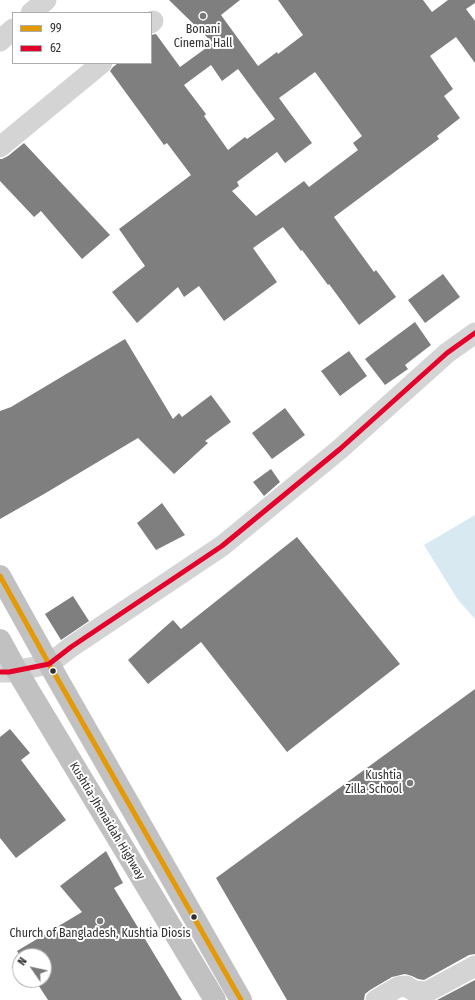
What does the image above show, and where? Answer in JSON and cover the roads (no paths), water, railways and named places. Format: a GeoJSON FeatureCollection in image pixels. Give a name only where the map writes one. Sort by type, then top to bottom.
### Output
{"type":"FeatureCollection","features":[{"type":"Feature","properties":{"kind":"highway"},"geometry":{"type":"LineString","coordinates":[[0,576],[241,1000]]}},
{"type":"Feature","properties":{"kind":"highway","name":"Kushtia-Jhenaidah Highway"},"geometry":{"type":"LineString","coordinates":[[0,640],[8,672],[215,1000]]}},
{"type":"Feature","properties":{"kind":"street"},"geometry":{"type":"LineString","coordinates":[[32,12],[46,0]]}},
{"type":"Feature","properties":{"kind":"street"},"geometry":{"type":"LineString","coordinates":[[0,41],[12,30]]}},
{"type":"Feature","properties":{"kind":"street"},"geometry":{"type":"LineString","coordinates":[[0,147],[101,64]]}},
{"type":"Feature","properties":{"kind":"street"},"geometry":{"type":"LineString","coordinates":[[8,672],[49,664],[71,647],[222,546],[340,449],[447,354],[475,332]]}},
{"type":"Feature","properties":{"kind":"street"},"geometry":{"type":"LineString","coordinates":[[376,1000],[398,987],[406,986],[414,991],[427,992],[475,966]]}},
{"type":"Feature","properties":{"kind":"place","name":"Bonani Cinema Hall"},"geometry":{"type":"Point","coordinates":[203,16]}},
{"type":"Feature","properties":{"kind":"place","name":"Kushtia Zilla School"},"geometry":{"type":"Point","coordinates":[410,783]}},
{"type":"Feature","properties":{"kind":"place","name":"Church of Bangladesh, Kushtia Diosis"},"geometry":{"type":"Point","coordinates":[100,921]}}]}
